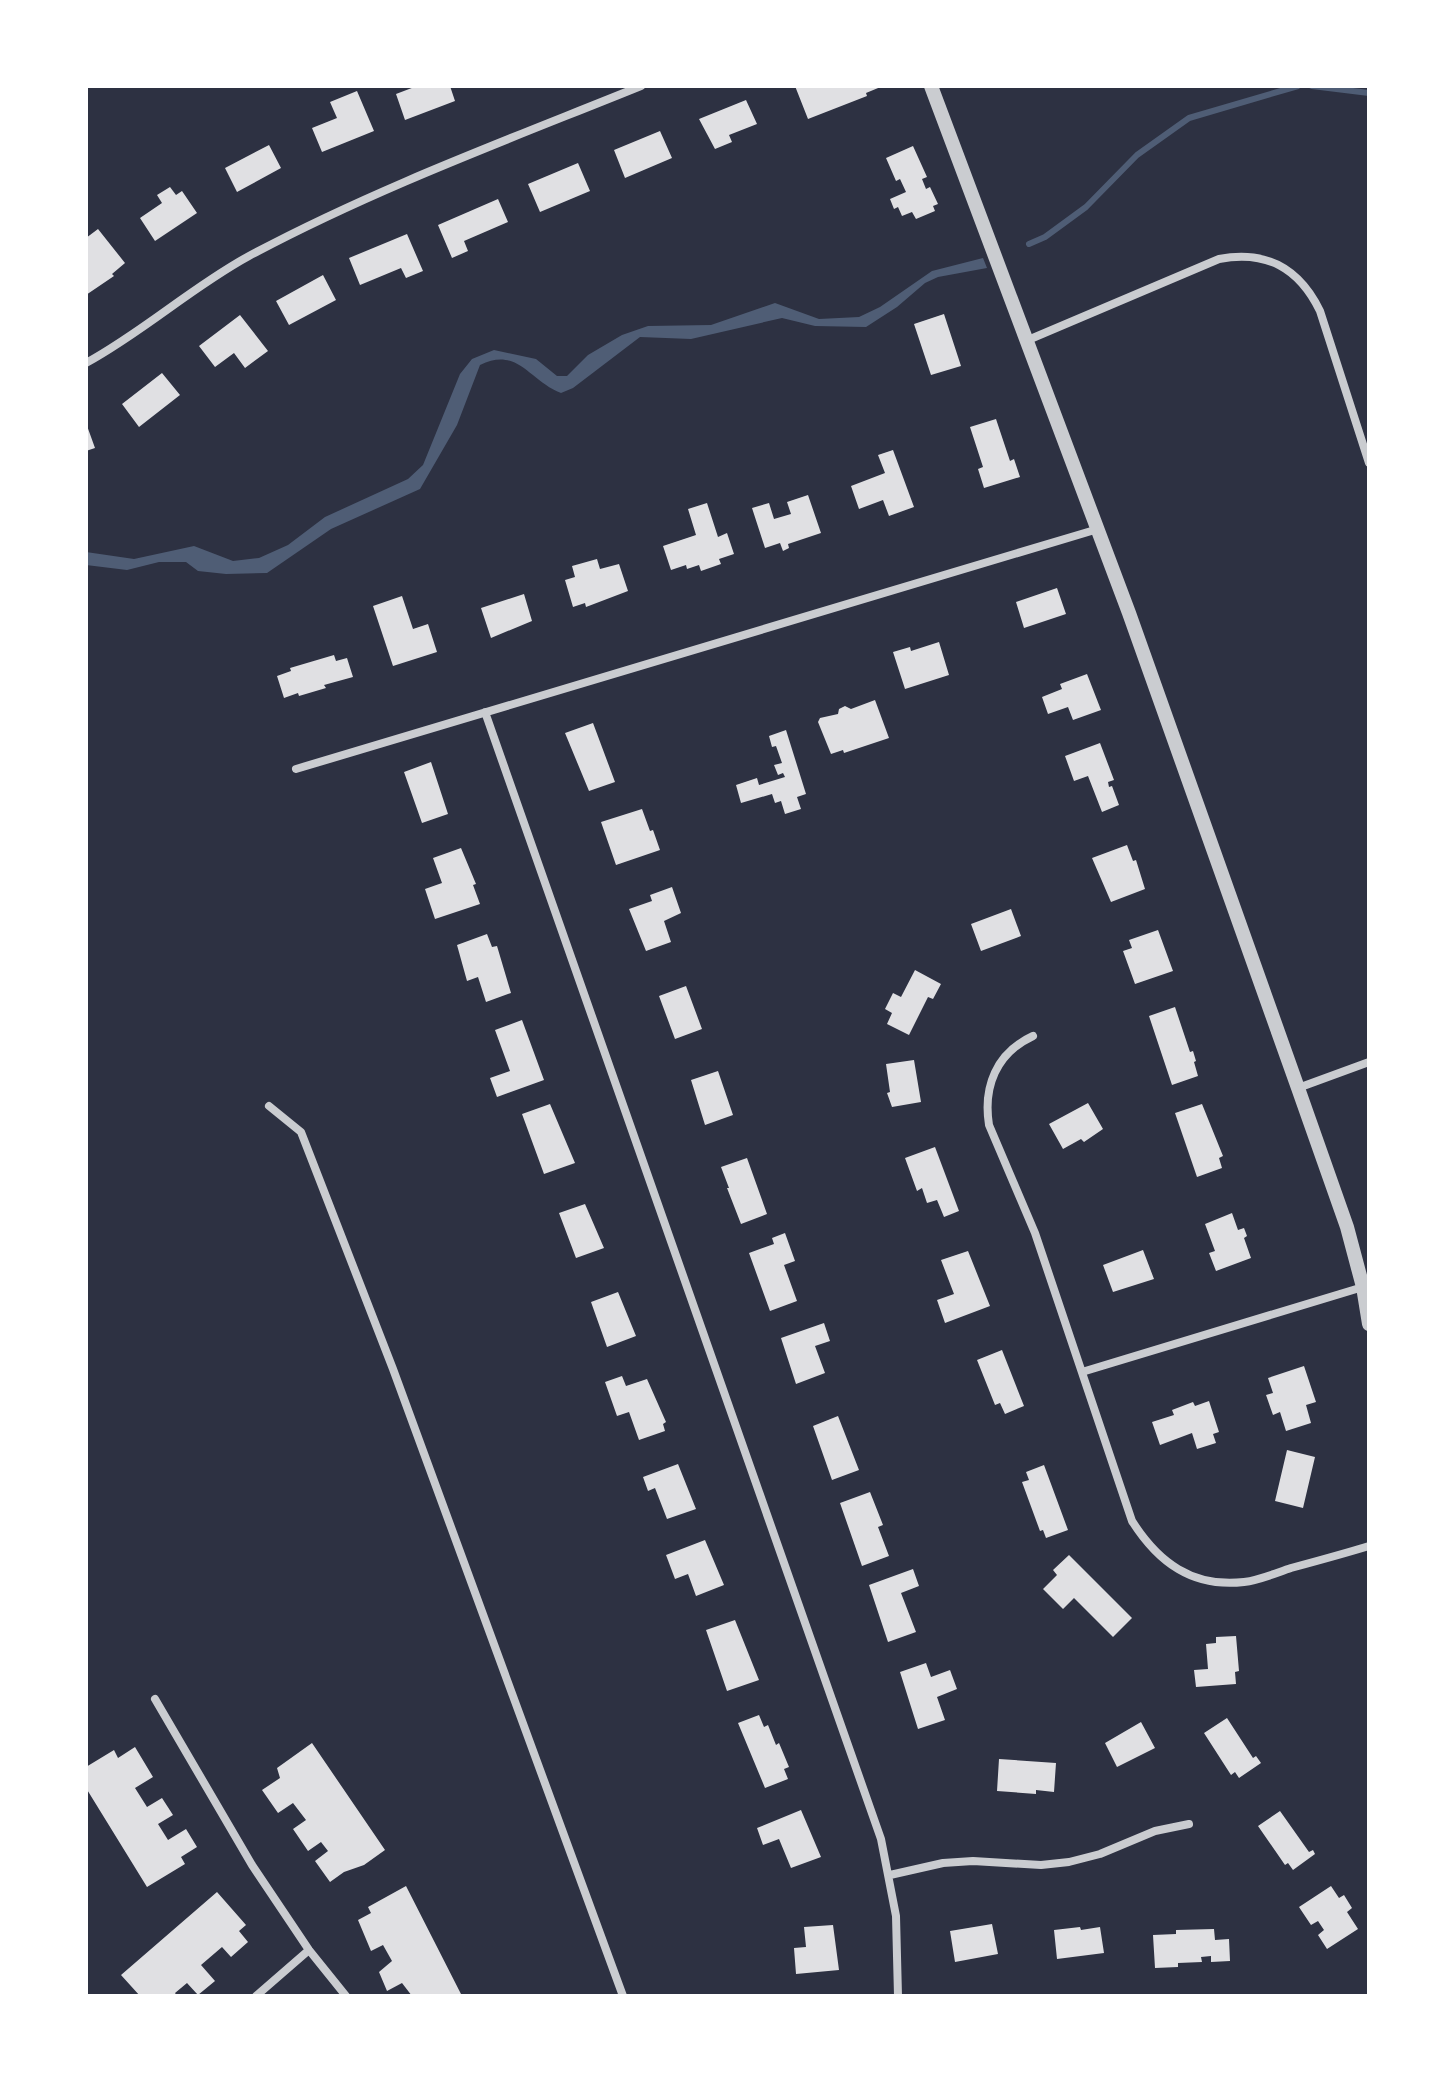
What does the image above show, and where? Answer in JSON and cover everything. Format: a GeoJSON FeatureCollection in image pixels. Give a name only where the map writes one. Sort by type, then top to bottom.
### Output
{"type":"FeatureCollection","features":[{"type":"Feature","properties":{"kind":"street"},"geometry":{"type":"LineString","coordinates":[[86,363],[246,258],[302,229],[641,86]]}},
{"type":"Feature","properties":{"kind":"street"},"geometry":{"type":"LineString","coordinates":[[931,86],[1098,529],[1298,1088],[1347,1227],[1369,1324]]}},
{"type":"Feature","properties":{"kind":"street"},"geometry":{"type":"LineString","coordinates":[[1028,340],[1219,259],[1257,257],[1278,264],[1296,276],[1311,292],[1320,311],[1369,463]]}},
{"type":"Feature","properties":{"kind":"street"},"geometry":{"type":"LineString","coordinates":[[296,769],[1098,529]]}},
{"type":"Feature","properties":{"kind":"street"},"geometry":{"type":"LineString","coordinates":[[485,712],[881,1839],[896,1916],[898,1996]]}},
{"type":"Feature","properties":{"kind":"street"},"geometry":{"type":"LineString","coordinates":[[1033,1036],[1011,1050],[998,1065],[989,1085],[986,1106],[989,1125],[1035,1233],[1132,1521],[1145,1543],[1162,1560],[1181,1572],[1202,1580],[1224,1583],[1246,1582],[1369,1546]]}},
{"type":"Feature","properties":{"kind":"street"},"geometry":{"type":"LineString","coordinates":[[1298,1088],[1369,1062]]}},
{"type":"Feature","properties":{"kind":"street"},"geometry":{"type":"LineString","coordinates":[[269,1106],[301,1132],[415,1428],[623,1996]]}},
{"type":"Feature","properties":{"kind":"street"},"geometry":{"type":"LineString","coordinates":[[1082,1372],[1363,1287]]}},
{"type":"Feature","properties":{"kind":"street"},"geometry":{"type":"LineString","coordinates":[[155,1699],[252,1865],[309,1950],[346,1996]]}},
{"type":"Feature","properties":{"kind":"street"},"geometry":{"type":"LineString","coordinates":[[890,1875],[958,1862],[1041,1865],[1069,1862],[1100,1854],[1155,1831],[1189,1824]]}},
{"type":"Feature","properties":{"kind":"street"},"geometry":{"type":"LineString","coordinates":[[256,1996],[309,1950]]}},
{"type":"Feature","properties":{"kind":"water"},"geometry":{"type":"Polygon","coordinates":[[[983,258],[987,268],[938,277],[925,283],[897,307],[866,327],[815,326],[782,318],[691,339],[640,337],[573,388],[561,393],[514,362],[493,360],[480,365],[457,425],[420,489],[331,529],[267,573],[198,571],[186,562],[159,562],[127,570],[86,565],[86,552],[134,559],[194,546],[233,561],[259,558],[288,545],[325,517],[408,479],[423,465],[460,374],[472,359],[494,350],[536,359],[557,376],[567,376],[588,355],[622,335],[648,326],[711,325],[775,303],[819,319],[859,317],[880,307],[932,271],[983,258]]]}},
{"type":"Feature","properties":{"kind":"building"},"geometry":{"type":"Polygon","coordinates":[[[417,86],[450,86],[455,101],[405,120],[396,94],[417,86]]]}},
{"type":"Feature","properties":{"kind":"building"},"geometry":{"type":"Polygon","coordinates":[[[795,86],[883,86],[866,93],[867,96],[808,119],[795,86]]]}},
{"type":"Feature","properties":{"kind":"building"},"geometry":{"type":"Polygon","coordinates":[[[357,91],[374,131],[322,152],[312,128],[337,118],[330,102],[357,91]]]}},
{"type":"Feature","properties":{"kind":"building"},"geometry":{"type":"Polygon","coordinates":[[[746,100],[757,124],[729,135],[732,142],[715,149],[699,119],[746,100]]]}},
{"type":"Feature","properties":{"kind":"building"},"geometry":{"type":"Polygon","coordinates":[[[660,131],[672,158],[625,178],[614,150],[660,131]]]}},
{"type":"Feature","properties":{"kind":"building"},"geometry":{"type":"Polygon","coordinates":[[[269,145],[281,168],[237,192],[225,168],[269,145]]]}},
{"type":"Feature","properties":{"kind":"building"},"geometry":{"type":"Polygon","coordinates":[[[913,146],[927,177],[922,179],[926,189],[930,187],[938,204],[933,206],[935,211],[916,219],[912,212],[902,216],[898,207],[894,209],[890,199],[906,192],[900,179],[896,181],[886,158],[913,146]]]}},
{"type":"Feature","properties":{"kind":"building"},"geometry":{"type":"Polygon","coordinates":[[[578,163],[590,191],[540,212],[528,184],[578,163]]]}},
{"type":"Feature","properties":{"kind":"building"},"geometry":{"type":"Polygon","coordinates":[[[170,187],[176,195],[182,191],[197,213],[155,241],[140,218],[162,203],[157,195],[170,187]]]}},
{"type":"Feature","properties":{"kind":"building"},"geometry":{"type":"Polygon","coordinates":[[[498,199],[508,222],[464,241],[468,251],[452,258],[438,225],[498,199]]]}},
{"type":"Feature","properties":{"kind":"building"},"geometry":{"type":"Polygon","coordinates":[[[98,229],[125,263],[112,274],[114,276],[86,295],[86,238],[98,229]]]}},
{"type":"Feature","properties":{"kind":"building"},"geometry":{"type":"Polygon","coordinates":[[[407,234],[423,271],[406,278],[401,268],[360,285],[349,258],[407,234]]]}},
{"type":"Feature","properties":{"kind":"building"},"geometry":{"type":"Polygon","coordinates":[[[323,275],[336,300],[289,325],[276,301],[323,275]]]}},
{"type":"Feature","properties":{"kind":"building"},"geometry":{"type":"Polygon","coordinates":[[[944,314],[961,366],[931,375],[914,324],[944,314]]]}},
{"type":"Feature","properties":{"kind":"building"},"geometry":{"type":"Polygon","coordinates":[[[240,315],[268,351],[245,368],[234,353],[215,367],[199,346],[240,315]]]}},
{"type":"Feature","properties":{"kind":"building"},"geometry":{"type":"Polygon","coordinates":[[[162,373],[180,395],[139,427],[122,404],[162,373]]]}},
{"type":"Feature","properties":{"kind":"building"},"geometry":{"type":"Polygon","coordinates":[[[996,419],[1010,461],[1014,459],[1020,477],[984,488],[978,469],[983,467],[970,427],[996,419]]]}},
{"type":"Feature","properties":{"kind":"building"},"geometry":{"type":"Polygon","coordinates":[[[86,423],[95,448],[86,451],[86,423]]]}},
{"type":"Feature","properties":{"kind":"building"},"geometry":{"type":"Polygon","coordinates":[[[893,450],[914,507],[889,516],[883,500],[859,509],[851,486],[885,473],[878,455],[893,450]]]}},
{"type":"Feature","properties":{"kind":"building"},"geometry":{"type":"Polygon","coordinates":[[[808,495],[821,533],[788,544],[789,548],[783,551],[780,543],[765,548],[752,508],[769,503],[774,519],[791,514],[787,502],[808,495]]]}},
{"type":"Feature","properties":{"kind":"building"},"geometry":{"type":"Polygon","coordinates":[[[707,503],[718,537],[727,533],[734,554],[719,559],[721,564],[701,571],[699,565],[671,570],[663,546],[696,535],[688,509],[707,503]]]}},
{"type":"Feature","properties":{"kind":"building"},"geometry":{"type":"Polygon","coordinates":[[[597,559],[600,569],[619,564],[628,591],[586,607],[585,603],[573,607],[565,580],[575,577],[572,566],[597,559]]]}},
{"type":"Feature","properties":{"kind":"building"},"geometry":{"type":"Polygon","coordinates":[[[1057,588],[1066,614],[1024,628],[1016,602],[1057,588]]]}},
{"type":"Feature","properties":{"kind":"building"},"geometry":{"type":"Polygon","coordinates":[[[524,594],[532,621],[491,638],[481,608],[524,594]]]}},
{"type":"Feature","properties":{"kind":"building"},"geometry":{"type":"Polygon","coordinates":[[[402,596],[413,629],[428,624],[437,652],[393,666],[373,606],[402,596]]]}},
{"type":"Feature","properties":{"kind":"building"},"geometry":{"type":"Polygon","coordinates":[[[939,642],[949,675],[905,689],[893,652],[910,647],[911,651],[939,642]]]}},
{"type":"Feature","properties":{"kind":"building"},"geometry":{"type":"Polygon","coordinates":[[[334,655],[336,661],[347,658],[353,677],[324,685],[326,688],[284,698],[277,676],[291,671],[290,668],[334,655]]]}},
{"type":"Feature","properties":{"kind":"building"},"geometry":{"type":"Polygon","coordinates":[[[1087,674],[1101,710],[1073,720],[1068,707],[1048,714],[1042,697],[1062,689],[1060,684],[1087,674]]]}},
{"type":"Feature","properties":{"kind":"building"},"geometry":{"type":"Polygon","coordinates":[[[875,700],[889,738],[844,753],[843,750],[831,754],[818,722],[820,718],[838,714],[839,709],[845,706],[851,709],[875,700]]]}},
{"type":"Feature","properties":{"kind":"building"},"geometry":{"type":"Polygon","coordinates":[[[593,723],[615,782],[589,791],[565,733],[593,723]]]}},
{"type":"Feature","properties":{"kind":"building"},"geometry":{"type":"Polygon","coordinates":[[[786,730],[806,794],[797,797],[801,809],[785,814],[781,801],[775,803],[772,794],[741,803],[736,785],[757,778],[759,785],[785,777],[783,773],[778,775],[774,765],[782,763],[769,736],[786,730]]]}},
{"type":"Feature","properties":{"kind":"building"},"geometry":{"type":"Polygon","coordinates":[[[1100,743],[1114,780],[1108,782],[1109,787],[1112,786],[1119,805],[1102,812],[1088,776],[1074,781],[1065,756],[1100,743]]]}},
{"type":"Feature","properties":{"kind":"building"},"geometry":{"type":"Polygon","coordinates":[[[431,762],[448,814],[422,823],[404,772],[431,762]]]}},
{"type":"Feature","properties":{"kind":"building"},"geometry":{"type":"Polygon","coordinates":[[[642,809],[660,850],[616,865],[601,822],[642,809]]]}},
{"type":"Feature","properties":{"kind":"building"},"geometry":{"type":"Polygon","coordinates":[[[1127,845],[1133,861],[1136,860],[1145,889],[1111,902],[1092,858],[1127,845]]]}},
{"type":"Feature","properties":{"kind":"building"},"geometry":{"type":"Polygon","coordinates":[[[461,848],[476,884],[473,885],[480,904],[435,919],[425,889],[442,883],[433,858],[461,848]]]}},
{"type":"Feature","properties":{"kind":"building"},"geometry":{"type":"Polygon","coordinates":[[[672,887],[681,913],[664,921],[671,942],[646,951],[629,909],[652,901],[650,895],[672,887]]]}},
{"type":"Feature","properties":{"kind":"building"},"geometry":{"type":"Polygon","coordinates":[[[1011,909],[1021,936],[981,951],[971,924],[1011,909]]]}},
{"type":"Feature","properties":{"kind":"building"},"geometry":{"type":"Polygon","coordinates":[[[1158,930],[1173,971],[1135,984],[1123,951],[1132,948],[1129,940],[1158,930]]]}},
{"type":"Feature","properties":{"kind":"building"},"geometry":{"type":"Polygon","coordinates":[[[487,934],[492,947],[497,946],[511,993],[486,1002],[478,977],[467,981],[457,945],[487,934]]]}},
{"type":"Feature","properties":{"kind":"building"},"geometry":{"type":"Polygon","coordinates":[[[915,970],[941,984],[933,999],[928,997],[909,1035],[887,1024],[892,1013],[885,1009],[893,993],[901,997],[915,970]]]}},
{"type":"Feature","properties":{"kind":"building"},"geometry":{"type":"Polygon","coordinates":[[[686,986],[702,1029],[675,1039],[659,996],[686,986]]]}},
{"type":"Feature","properties":{"kind":"building"},"geometry":{"type":"Polygon","coordinates":[[[1175,1007],[1190,1052],[1193,1051],[1198,1076],[1172,1085],[1149,1016],[1175,1007]]]}},
{"type":"Feature","properties":{"kind":"building"},"geometry":{"type":"Polygon","coordinates":[[[522,1020],[544,1080],[497,1097],[490,1078],[510,1071],[495,1030],[522,1020]]]}},
{"type":"Feature","properties":{"kind":"building"},"geometry":{"type":"Polygon","coordinates":[[[914,1060],[921,1102],[892,1107],[887,1093],[890,1092],[886,1064],[914,1060]]]}},
{"type":"Feature","properties":{"kind":"building"},"geometry":{"type":"Polygon","coordinates":[[[718,1071],[733,1115],[705,1125],[691,1080],[718,1071]]]}},
{"type":"Feature","properties":{"kind":"building"},"geometry":{"type":"Polygon","coordinates":[[[1088,1103],[1103,1129],[1084,1142],[1081,1139],[1063,1149],[1049,1124],[1088,1103]]]}},
{"type":"Feature","properties":{"kind":"building"},"geometry":{"type":"Polygon","coordinates":[[[550,1104],[575,1163],[544,1174],[522,1114],[550,1104]]]}},
{"type":"Feature","properties":{"kind":"building"},"geometry":{"type":"Polygon","coordinates":[[[1202,1104],[1223,1156],[1219,1158],[1222,1168],[1197,1177],[1175,1113],[1202,1104]]]}},
{"type":"Feature","properties":{"kind":"building"},"geometry":{"type":"Polygon","coordinates":[[[935,1147],[959,1211],[944,1217],[937,1200],[927,1203],[922,1188],[917,1191],[905,1158],[935,1147]]]}},
{"type":"Feature","properties":{"kind":"building"},"geometry":{"type":"Polygon","coordinates":[[[747,1158],[767,1214],[741,1224],[721,1167],[747,1158]]]}},
{"type":"Feature","properties":{"kind":"building"},"geometry":{"type":"Polygon","coordinates":[[[585,1204],[604,1248],[576,1258],[559,1213],[585,1204]]]}},
{"type":"Feature","properties":{"kind":"building"},"geometry":{"type":"Polygon","coordinates":[[[1232,1213],[1238,1230],[1244,1228],[1251,1258],[1216,1271],[1209,1253],[1215,1251],[1205,1224],[1232,1213]]]}},
{"type":"Feature","properties":{"kind":"building"},"geometry":{"type":"Polygon","coordinates":[[[785,1233],[795,1261],[784,1265],[797,1301],[770,1311],[749,1253],[774,1244],[772,1238],[785,1233]]]}},
{"type":"Feature","properties":{"kind":"building"},"geometry":{"type":"Polygon","coordinates":[[[1143,1250],[1154,1279],[1113,1292],[1103,1265],[1143,1250]]]}},
{"type":"Feature","properties":{"kind":"building"},"geometry":{"type":"Polygon","coordinates":[[[968,1251],[990,1306],[945,1323],[937,1300],[954,1294],[941,1260],[968,1251]]]}},
{"type":"Feature","properties":{"kind":"building"},"geometry":{"type":"Polygon","coordinates":[[[618,1292],[636,1336],[607,1347],[591,1302],[618,1292]]]}},
{"type":"Feature","properties":{"kind":"building"},"geometry":{"type":"Polygon","coordinates":[[[824,1323],[830,1341],[815,1346],[825,1373],[796,1384],[781,1338],[824,1323]]]}},
{"type":"Feature","properties":{"kind":"building"},"geometry":{"type":"Polygon","coordinates":[[[1002,1350],[1024,1406],[1005,1414],[1000,1403],[995,1405],[977,1360],[1002,1350]]]}},
{"type":"Feature","properties":{"kind":"building"},"geometry":{"type":"Polygon","coordinates":[[[1304,1366],[1316,1402],[1306,1405],[1311,1423],[1286,1431],[1280,1412],[1273,1415],[1266,1395],[1273,1393],[1268,1378],[1304,1366]]]}},
{"type":"Feature","properties":{"kind":"building"},"geometry":{"type":"Polygon","coordinates":[[[622,1376],[626,1386],[647,1379],[666,1422],[663,1424],[665,1431],[639,1440],[629,1412],[617,1416],[605,1382],[622,1376]]]}},
{"type":"Feature","properties":{"kind":"building"},"geometry":{"type":"Polygon","coordinates":[[[1209,1401],[1219,1432],[1213,1434],[1216,1443],[1197,1449],[1192,1433],[1160,1445],[1152,1422],[1174,1415],[1172,1410],[1193,1402],[1195,1406],[1209,1401]]]}},
{"type":"Feature","properties":{"kind":"building"},"geometry":{"type":"Polygon","coordinates":[[[838,1416],[859,1470],[832,1480],[813,1426],[838,1416]]]}},
{"type":"Feature","properties":{"kind":"building"},"geometry":{"type":"Polygon","coordinates":[[[1287,1450],[1315,1457],[1303,1508],[1275,1501],[1287,1450]]]}},
{"type":"Feature","properties":{"kind":"building"},"geometry":{"type":"Polygon","coordinates":[[[678,1464],[696,1509],[667,1519],[655,1488],[648,1491],[643,1477],[678,1464]]]}},
{"type":"Feature","properties":{"kind":"building"},"geometry":{"type":"Polygon","coordinates":[[[1044,1465],[1068,1530],[1046,1538],[1043,1530],[1040,1531],[1022,1482],[1029,1480],[1026,1472],[1044,1465]]]}},
{"type":"Feature","properties":{"kind":"building"},"geometry":{"type":"Polygon","coordinates":[[[870,1492],[883,1525],[878,1527],[889,1556],[862,1566],[840,1503],[870,1492]]]}},
{"type":"Feature","properties":{"kind":"building"},"geometry":{"type":"Polygon","coordinates":[[[705,1540],[724,1585],[696,1596],[688,1574],[675,1579],[666,1555],[705,1540]]]}},
{"type":"Feature","properties":{"kind":"building"},"geometry":{"type":"Polygon","coordinates":[[[1069,1555],[1132,1618],[1113,1637],[1074,1598],[1063,1609],[1043,1589],[1057,1575],[1053,1570],[1069,1555]]]}},
{"type":"Feature","properties":{"kind":"building"},"geometry":{"type":"Polygon","coordinates":[[[913,1569],[919,1586],[901,1593],[916,1632],[888,1642],[869,1585],[913,1569]]]}},
{"type":"Feature","properties":{"kind":"building"},"geometry":{"type":"Polygon","coordinates":[[[735,1620],[759,1680],[727,1691],[706,1630],[735,1620]]]}},
{"type":"Feature","properties":{"kind":"building"},"geometry":{"type":"Polygon","coordinates":[[[1236,1636],[1239,1671],[1235,1672],[1236,1684],[1196,1687],[1194,1670],[1208,1669],[1206,1644],[1216,1643],[1216,1637],[1236,1636]]]}},
{"type":"Feature","properties":{"kind":"building"},"geometry":{"type":"Polygon","coordinates":[[[926,1663],[931,1677],[950,1670],[957,1689],[937,1697],[945,1720],[918,1729],[900,1672],[926,1663]]]}},
{"type":"Feature","properties":{"kind":"building"},"geometry":{"type":"Polygon","coordinates":[[[759,1715],[764,1727],[768,1725],[776,1745],[779,1743],[789,1767],[784,1769],[788,1779],[765,1788],[738,1723],[759,1715]]]}},
{"type":"Feature","properties":{"kind":"building"},"geometry":{"type":"Polygon","coordinates":[[[1227,1718],[1253,1758],[1256,1756],[1261,1763],[1239,1778],[1235,1772],[1231,1775],[1204,1733],[1227,1718]]]}},
{"type":"Feature","properties":{"kind":"building"},"geometry":{"type":"Polygon","coordinates":[[[1141,1722],[1155,1748],[1117,1767],[1105,1743],[1141,1722]]]}},
{"type":"Feature","properties":{"kind":"building"},"geometry":{"type":"Polygon","coordinates":[[[312,1743],[385,1850],[364,1865],[344,1872],[330,1882],[315,1861],[328,1851],[321,1842],[308,1851],[293,1829],[306,1820],[293,1803],[278,1813],[262,1790],[280,1778],[277,1768],[312,1743]]]}},
{"type":"Feature","properties":{"kind":"building"},"geometry":{"type":"Polygon","coordinates":[[[135,1747],[153,1777],[135,1788],[147,1807],[162,1798],[173,1815],[158,1824],[168,1840],[186,1829],[197,1847],[181,1857],[185,1864],[147,1887],[86,1788],[86,1767],[114,1750],[118,1758],[135,1747]]]}},
{"type":"Feature","properties":{"kind":"building"},"geometry":{"type":"Polygon","coordinates":[[[999,1759],[1056,1763],[1054,1792],[997,1791],[999,1759]]]}},
{"type":"Feature","properties":{"kind":"building"},"geometry":{"type":"Polygon","coordinates":[[[801,1810],[821,1857],[791,1868],[779,1839],[763,1845],[757,1828],[801,1810]]]}},
{"type":"Feature","properties":{"kind":"building"},"geometry":{"type":"Polygon","coordinates":[[[1280,1811],[1309,1852],[1313,1850],[1315,1854],[1293,1870],[1288,1863],[1285,1865],[1258,1826],[1280,1811]]]}},
{"type":"Feature","properties":{"kind":"building"},"geometry":{"type":"Polygon","coordinates":[[[406,1886],[462,1996],[412,1996],[402,1983],[387,1991],[379,1972],[392,1961],[383,1945],[371,1951],[358,1920],[371,1913],[368,1907],[406,1886]]]}},
{"type":"Feature","properties":{"kind":"building"},"geometry":{"type":"Polygon","coordinates":[[[1331,1886],[1339,1898],[1344,1895],[1352,1908],[1347,1912],[1358,1929],[1327,1949],[1318,1935],[1324,1930],[1318,1921],[1311,1925],[1299,1907],[1331,1886]]]}},
{"type":"Feature","properties":{"kind":"building"},"geometry":{"type":"Polygon","coordinates":[[[217,1892],[246,1925],[239,1931],[248,1942],[231,1957],[222,1947],[201,1965],[215,1981],[198,1995],[187,1983],[175,1993],[177,1996],[140,1996],[121,1975],[217,1892]]]}},
{"type":"Feature","properties":{"kind":"building"},"geometry":{"type":"Polygon","coordinates":[[[992,1924],[998,1954],[955,1962],[950,1931],[992,1924]]]}},
{"type":"Feature","properties":{"kind":"building"},"geometry":{"type":"Polygon","coordinates":[[[833,1925],[839,1970],[796,1974],[794,1948],[806,1947],[804,1927],[833,1925]]]}},
{"type":"Feature","properties":{"kind":"building"},"geometry":{"type":"Polygon","coordinates":[[[1080,1927],[1081,1930],[1100,1927],[1104,1953],[1057,1959],[1054,1930],[1080,1927]]]}},
{"type":"Feature","properties":{"kind":"building"},"geometry":{"type":"Polygon","coordinates":[[[1214,1929],[1215,1940],[1229,1939],[1230,1961],[1211,1962],[1211,1956],[1201,1957],[1202,1962],[1155,1968],[1153,1935],[1176,1934],[1176,1930],[1214,1929]]]}},
{"type":"Feature","properties":{"kind":"waterway"},"geometry":{"type":"LineString","coordinates":[[1029,244],[1045,237],[1086,207],[1137,155],[1189,118],[1298,86]]}},
{"type":"Feature","properties":{"kind":"waterway"},"geometry":{"type":"LineString","coordinates":[[1312,86],[1369,93]]}}]}
